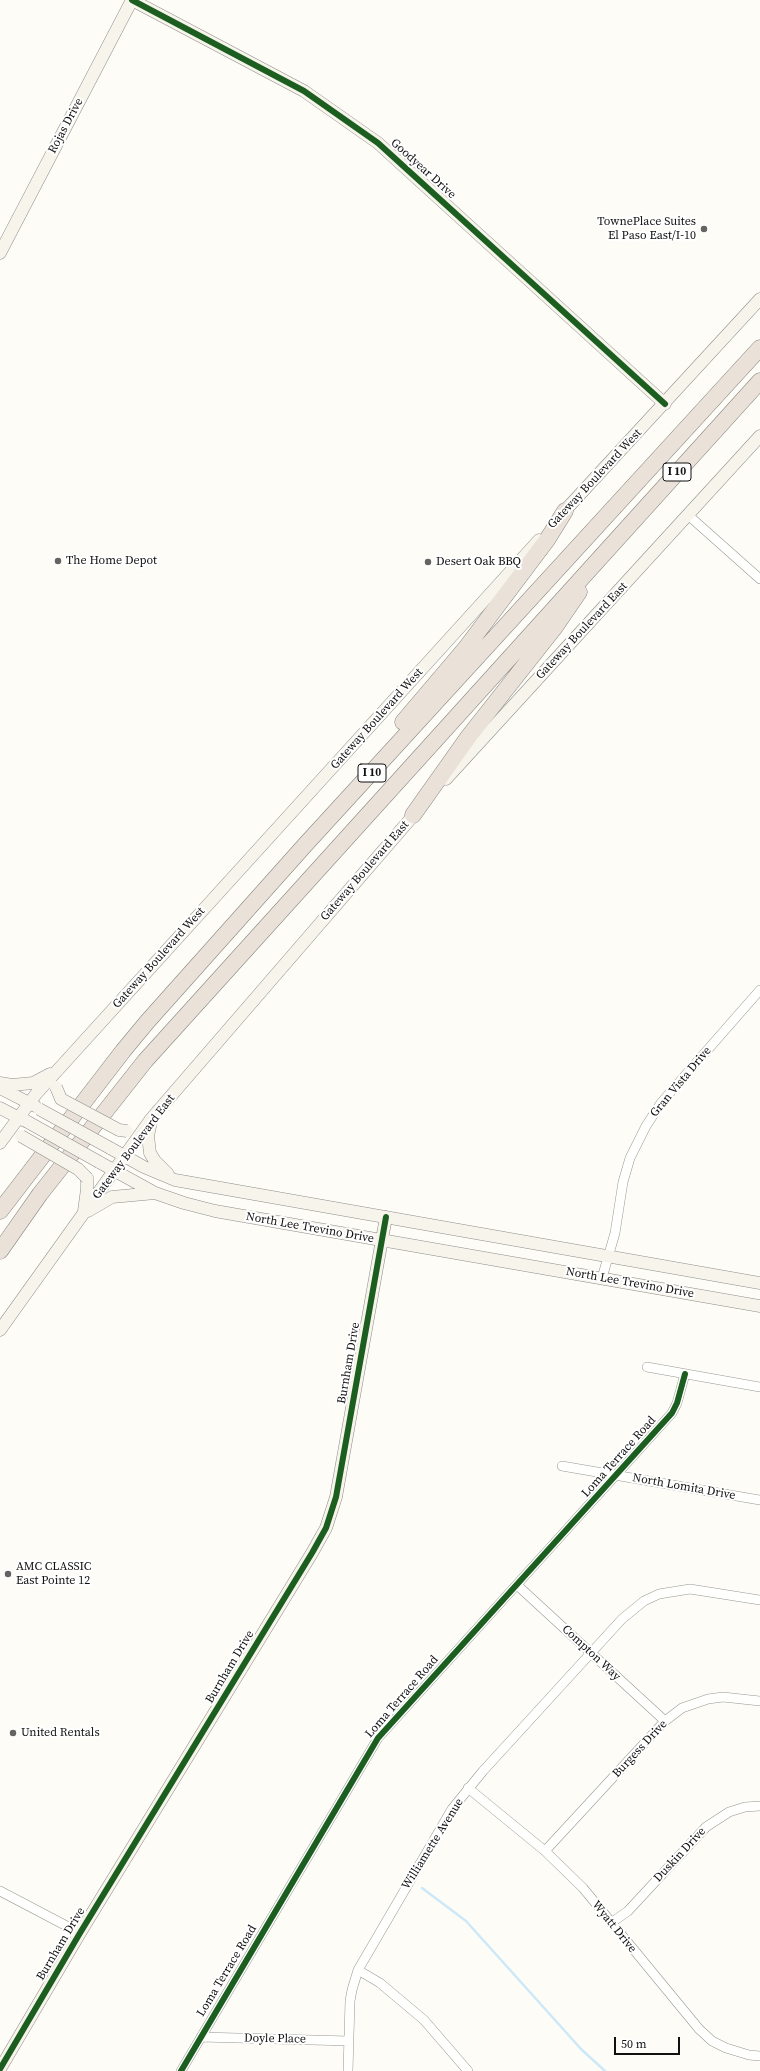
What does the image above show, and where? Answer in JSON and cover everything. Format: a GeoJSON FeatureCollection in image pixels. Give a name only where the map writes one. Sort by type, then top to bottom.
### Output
{"type":"FeatureCollection","features":[{"type":"Feature","properties":{"kind":"highway","name":"I 10"},"geometry":{"type":"LineString","coordinates":[[0,1211],[123,1051],[305,845],[760,348]]}},
{"type":"Feature","properties":{"kind":"highway","name":"I 10"},"geometry":{"type":"LineString","coordinates":[[0,1251],[40,1194],[145,1060],[760,381]]}},
{"type":"Feature","properties":{"kind":"highway"},"geometry":{"type":"LineString","coordinates":[[305,845],[352,782],[464,649],[548,540],[565,511]]}},
{"type":"Feature","properties":{"kind":"highway"},"geometry":{"type":"LineString","coordinates":[[413,815],[478,724],[555,627],[574,600],[597,560]]}},
{"type":"Feature","properties":{"kind":"main road","name":"Rojas Drive"},"geometry":{"type":"LineString","coordinates":[[0,253],[132,0]]}},
{"type":"Feature","properties":{"kind":"main road","name":"Goodyear Drive"},"geometry":{"type":"LineString","coordinates":[[132,0],[304,91],[378,143],[665,404]]}},
{"type":"Feature","properties":{"kind":"main road","name":"Gateway Boulevard West"},"geometry":{"type":"LineString","coordinates":[[0,1143],[22,1119],[28,1103],[565,511],[760,300]]}},
{"type":"Feature","properties":{"kind":"main road","name":"Gateway Boulevard East"},"geometry":{"type":"LineString","coordinates":[[0,1330],[151,1119],[413,815],[760,436]]}},
{"type":"Feature","properties":{"kind":"main road"},"geometry":{"type":"LineString","coordinates":[[0,1083],[12,1086],[33,1083],[56,1072],[56,1087],[61,1099],[119,1130],[126,1131],[151,1119]]}},
{"type":"Feature","properties":{"kind":"main road","name":"North Lee Trevino Drive"},"geometry":{"type":"LineString","coordinates":[[0,1088],[144,1167],[175,1180],[760,1283]]}},
{"type":"Feature","properties":{"kind":"main road","name":"North Lee Trevino Drive"},"geometry":{"type":"LineString","coordinates":[[0,1108],[155,1193],[184,1203],[215,1211],[760,1306]]}},
{"type":"Feature","properties":{"kind":"main road"},"geometry":{"type":"LineString","coordinates":[[151,1119],[148,1136],[150,1153],[155,1162],[175,1180]]}},
{"type":"Feature","properties":{"kind":"main road"},"geometry":{"type":"LineString","coordinates":[[0,1143],[12,1137],[21,1136],[78,1169],[87,1178],[87,1189],[83,1214]]}},
{"type":"Feature","properties":{"kind":"main road"},"geometry":{"type":"LineString","coordinates":[[83,1214],[112,1197],[155,1193]]}},
{"type":"Feature","properties":{"kind":"main road","name":"Burnham Drive"},"geometry":{"type":"LineString","coordinates":[[0,2069],[80,1933],[326,1528],[336,1498],[386,1217]]}},
{"type":"Feature","properties":{"kind":"street"},"geometry":{"type":"LineString","coordinates":[[688,515],[760,579]]}},
{"type":"Feature","properties":{"kind":"street","name":"Gran Vista Drive"},"geometry":{"type":"LineString","coordinates":[[602,1278],[609,1256],[623,1182],[630,1158],[646,1126],[661,1103],[760,990]]}},
{"type":"Feature","properties":{"kind":"street"},"geometry":{"type":"LineString","coordinates":[[647,1367],[760,1387]]}},
{"type":"Feature","properties":{"kind":"street","name":"Loma Terrace Road"},"geometry":{"type":"LineString","coordinates":[[181,2071],[378,1738],[617,1476],[672,1413],[677,1403],[685,1374]]}},
{"type":"Feature","properties":{"kind":"street","name":"North Lomita Drive"},"geometry":{"type":"LineString","coordinates":[[562,1466],[760,1500]]}},
{"type":"Feature","properties":{"kind":"street","name":"Compton Way"},"geometry":{"type":"LineString","coordinates":[[517,1585],[665,1721]]}},
{"type":"Feature","properties":{"kind":"street","name":"Williamette Avenue"},"geometry":{"type":"LineString","coordinates":[[348,2071],[352,1990],[358,1970],[452,1809],[468,1788],[622,1619],[644,1601],[659,1594],[678,1590],[695,1589],[760,1600]]}},
{"type":"Feature","properties":{"kind":"street","name":"Burgess Drive"},"geometry":{"type":"LineString","coordinates":[[544,1851],[665,1721],[682,1708],[708,1699],[736,1697],[760,1702]]}},
{"type":"Feature","properties":{"kind":"street","name":"Wyatt Drive"},"geometry":{"type":"LineString","coordinates":[[468,1788],[544,1851],[582,1888],[699,2029],[712,2041],[726,2048],[749,2056],[760,2056]]}},
{"type":"Feature","properties":{"kind":"street","name":"Duskin Drive"},"geometry":{"type":"LineString","coordinates":[[611,1923],[628,1911],[706,1827],[729,1812],[745,1807],[760,1806]]}},
{"type":"Feature","properties":{"kind":"street"},"geometry":{"type":"LineString","coordinates":[[0,1891],[80,1933]]}},
{"type":"Feature","properties":{"kind":"street"},"geometry":{"type":"LineString","coordinates":[[358,1970],[380,1983],[424,2020],[468,2071]]}},
{"type":"Feature","properties":{"kind":"street","name":"Doyle Place"},"geometry":{"type":"LineString","coordinates":[[201,2037],[349,2041]]}},
{"type":"Feature","properties":{"kind":"waterway"},"geometry":{"type":"LineString","coordinates":[[422,1888],[466,1921],[581,2049],[605,2071]]}},
{"type":"Feature","properties":{"kind":"cycle path"},"geometry":{"type":"LineString","coordinates":[[132,0],[304,91],[378,143],[665,404]]}},
{"type":"Feature","properties":{"kind":"cycle path"},"geometry":{"type":"LineString","coordinates":[[0,2069],[80,1933],[326,1528],[336,1497],[386,1217]]}},
{"type":"Feature","properties":{"kind":"cycle path"},"geometry":{"type":"LineString","coordinates":[[181,2071],[378,1738],[672,1413],[677,1403],[685,1374]]}},
{"type":"Feature","properties":{"kind":"place","name":"TownePlace Suites El Paso East/I-10"},"geometry":{"type":"Point","coordinates":[704,229]}},
{"type":"Feature","properties":{"kind":"place","name":"The Home Depot"},"geometry":{"type":"Point","coordinates":[58,561]}},
{"type":"Feature","properties":{"kind":"place","name":"Desert Oak BBQ"},"geometry":{"type":"Point","coordinates":[428,562]}},
{"type":"Feature","properties":{"kind":"place","name":"AMC CLASSIC East Pointe 12"},"geometry":{"type":"Point","coordinates":[8,1574]}},
{"type":"Feature","properties":{"kind":"place","name":"United Rentals"},"geometry":{"type":"Point","coordinates":[13,1733]}}]}
